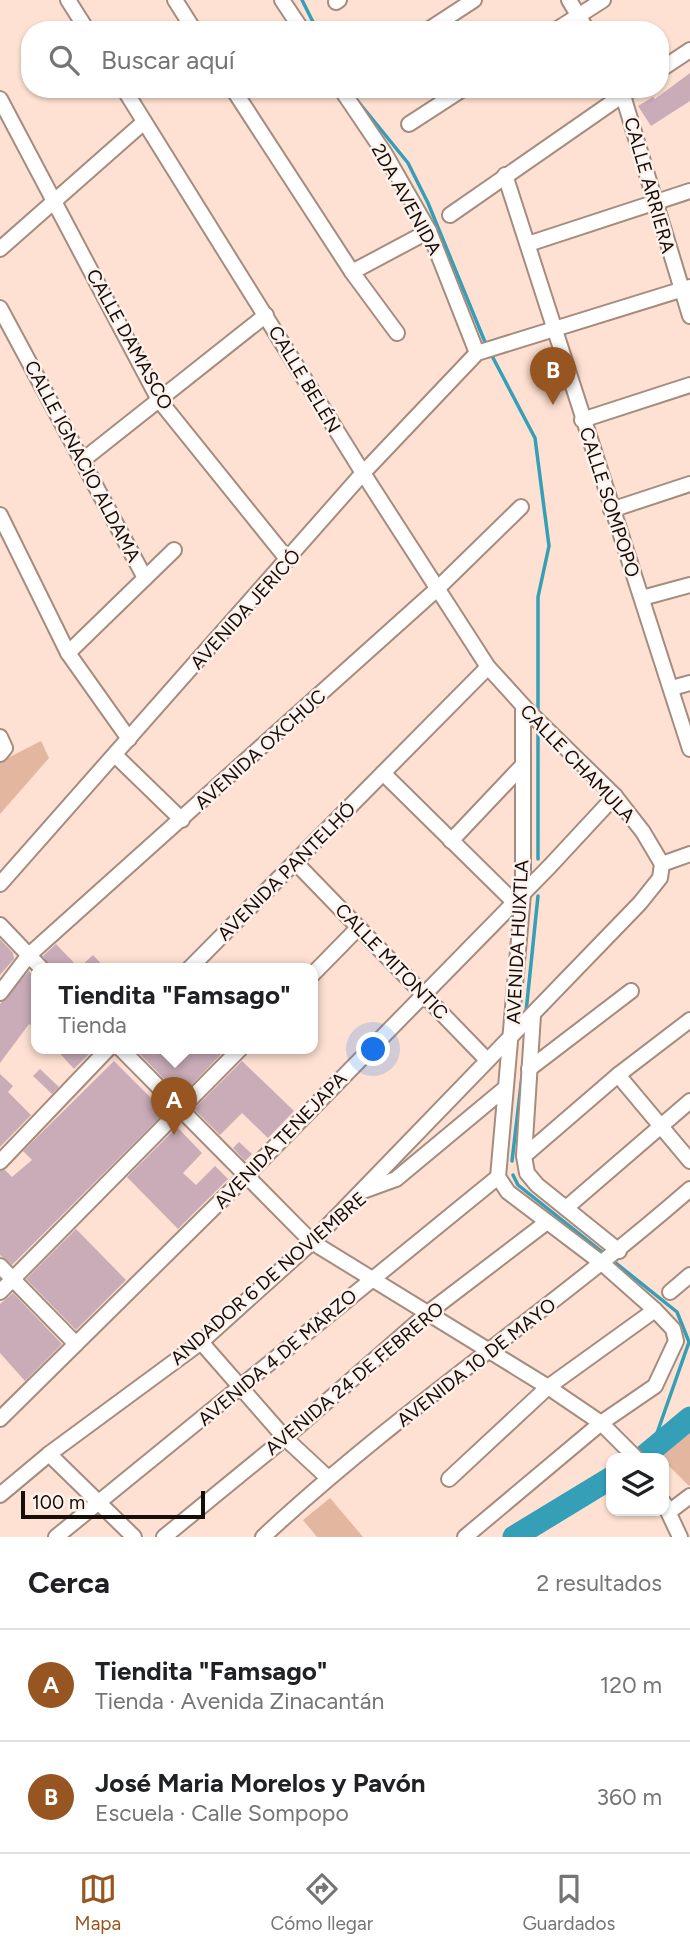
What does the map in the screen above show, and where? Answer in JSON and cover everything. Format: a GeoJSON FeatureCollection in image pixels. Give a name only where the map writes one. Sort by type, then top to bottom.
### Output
{"type":"FeatureCollection","features":[{"type":"Feature","properties":{"kind":"street"},"geometry":{"type":"LineString","coordinates":[[68,0],[81,21]]}},
{"type":"Feature","properties":{"kind":"street"},"geometry":{"type":"LineString","coordinates":[[175,0],[188,21]]}},
{"type":"Feature","properties":{"kind":"street"},"geometry":{"type":"LineString","coordinates":[[282,0],[296,21]]}},
{"type":"Feature","properties":{"kind":"street"},"geometry":{"type":"LineString","coordinates":[[442,21],[474,0]]}},
{"type":"Feature","properties":{"kind":"street"},"geometry":{"type":"LineString","coordinates":[[569,0],[581,21]]}},
{"type":"Feature","properties":{"kind":"street"},"geometry":{"type":"LineString","coordinates":[[570,21],[603,0]]}},
{"type":"Feature","properties":{"kind":"street"},"geometry":{"type":"LineString","coordinates":[[669,64],[690,50]]}},
{"type":"Feature","properties":{"kind":"street","name":"CALLE BELÉN"},"geometry":{"type":"LineString","coordinates":[[129,98],[363,473],[488,667]]}},
{"type":"Feature","properties":{"kind":"street"},"geometry":{"type":"LineString","coordinates":[[239,98],[352,272],[397,333]]}},
{"type":"Feature","properties":{"kind":"street","name":"2DA AVENIDA"},"geometry":{"type":"LineString","coordinates":[[347,98],[385,154],[429,231],[479,352]]}},
{"type":"Feature","properties":{"kind":"street"},"geometry":{"type":"LineString","coordinates":[[410,124],[449,98]]}},
{"type":"Feature","properties":{"kind":"street"},"geometry":{"type":"LineString","coordinates":[[450,215],[616,98]]}},
{"type":"Feature","properties":{"kind":"street","name":"CALLE ARRIERA"},"geometry":{"type":"LineString","coordinates":[[628,98],[655,204],[686,288],[690,316]]}},
{"type":"Feature","properties":{"kind":"street","name":"CALLE DAMASCO"},"geometry":{"type":"LineString","coordinates":[[0,99],[159,400],[288,560]]}},
{"type":"Feature","properties":{"kind":"street"},"geometry":{"type":"LineString","coordinates":[[0,249],[144,122]]}},
{"type":"Feature","properties":{"kind":"street","name":"CALLE SOMPOPO"},"geometry":{"type":"LineString","coordinates":[[505,175],[690,749]]}},
{"type":"Feature","properties":{"kind":"street"},"geometry":{"type":"LineString","coordinates":[[528,244],[690,191]]}},
{"type":"Feature","properties":{"kind":"street"},"geometry":{"type":"LineString","coordinates":[[352,272],[429,231]]}},
{"type":"Feature","properties":{"kind":"street","name":"AVENIDA JERICÓ"},"geometry":{"type":"LineString","coordinates":[[0,884],[363,473],[479,352],[686,288]]}},
{"type":"Feature","properties":{"kind":"street","name":"CALLE IGNACIO ALDAMA"},"geometry":{"type":"LineString","coordinates":[[0,308],[145,578]]}},
{"type":"Feature","properties":{"kind":"street"},"geometry":{"type":"LineString","coordinates":[[83,460],[266,315]]}},
{"type":"Feature","properties":{"kind":"street"},"geometry":{"type":"LineString","coordinates":[[582,420],[690,385]]}},
{"type":"Feature","properties":{"kind":"street"},"geometry":{"type":"LineString","coordinates":[[611,510],[690,484]]}},
{"type":"Feature","properties":{"kind":"street","name":"AVENIDA OXCHUC"},"geometry":{"type":"LineString","coordinates":[[0,992],[29,955],[437,589],[521,507]]}},
{"type":"Feature","properties":{"kind":"street"},"geometry":{"type":"LineString","coordinates":[[0,515],[68,653],[129,739]]}},
{"type":"Feature","properties":{"kind":"street"},"geometry":{"type":"LineString","coordinates":[[68,653],[174,550]]}},
{"type":"Feature","properties":{"kind":"street"},"geometry":{"type":"LineString","coordinates":[[642,598],[690,585]]}},
{"type":"Feature","properties":{"kind":"street","name":"CALLE CHAMULA"},"geometry":{"type":"LineString","coordinates":[[488,667],[525,708],[615,796],[643,832],[662,864]]}},
{"type":"Feature","properties":{"kind":"street","name":"AVENIDA PANTELHÓ"},"geometry":{"type":"LineString","coordinates":[[195,963],[488,667]]}},
{"type":"Feature","properties":{"kind":"street"},"geometry":{"type":"LineString","coordinates":[[672,688],[690,683]]}},
{"type":"Feature","properties":{"kind":"street","name":"AVENIDA HUIXTLA"},"geometry":{"type":"LineString","coordinates":[[498,1177],[503,1090],[512,1036],[525,708]]}},
{"type":"Feature","properties":{"kind":"street"},"geometry":{"type":"LineString","coordinates":[[115,755],[182,820]]}},
{"type":"Feature","properties":{"kind":"street"},"geometry":{"type":"LineString","coordinates":[[452,841],[522,766]]}},
{"type":"Feature","properties":{"kind":"street"},"geometry":{"type":"LineString","coordinates":[[383,773],[452,841],[518,898]]}},
{"type":"Feature","properties":{"kind":"street","name":"AVENIDA TENEJAPA"},"geometry":{"type":"LineString","coordinates":[[0,1419],[247,1175],[615,796]]}},
{"type":"Feature","properties":{"kind":"street"},"geometry":{"type":"LineString","coordinates":[[359,1193],[640,902],[660,878],[662,864],[690,854]]}},
{"type":"Feature","properties":{"kind":"street","name":"CALLE MITONTIC"},"geometry":{"type":"LineString","coordinates":[[296,863],[424,992],[487,1060]]}},
{"type":"Feature","properties":{"kind":"street"},"geometry":{"type":"LineString","coordinates":[[0,925],[37,963]]}},
{"type":"Feature","properties":{"kind":"street"},"geometry":{"type":"LineString","coordinates":[[318,969],[359,927]]}},
{"type":"Feature","properties":{"kind":"street"},"geometry":{"type":"LineString","coordinates":[[529,1069],[631,991]]}},
{"type":"Feature","properties":{"kind":"street"},"geometry":{"type":"LineString","coordinates":[[465,1537],[601,1423],[655,1386],[676,1341],[673,1329],[611,1257],[566,1208],[527,1173],[524,1156],[533,1015]]}},
{"type":"Feature","properties":{"kind":"street"},"geometry":{"type":"LineString","coordinates":[[524,1156],[618,1075],[690,1020]]}},
{"type":"Feature","properties":{"kind":"street"},"geometry":{"type":"LineString","coordinates":[[0,1161],[103,1054]]}},
{"type":"Feature","properties":{"kind":"street"},"geometry":{"type":"LineString","coordinates":[[126,1054],[312,1242],[492,1350],[601,1423],[632,1453]]}},
{"type":"Feature","properties":{"kind":"street"},"geometry":{"type":"LineString","coordinates":[[0,1292],[235,1054]]}},
{"type":"Feature","properties":{"kind":"street"},"geometry":{"type":"LineString","coordinates":[[618,1075],[690,1161]]}},
{"type":"Feature","properties":{"kind":"street","name":"ANDADOR 6 DE NOVIEMBRE"},"geometry":{"type":"LineString","coordinates":[[0,1495],[49,1454],[201,1342],[312,1242],[359,1193],[396,1179],[503,1090]]}},
{"type":"Feature","properties":{"kind":"street"},"geometry":{"type":"LineString","coordinates":[[566,1208],[690,1101]]}},
{"type":"Feature","properties":{"kind":"street"},"geometry":{"type":"LineString","coordinates":[[498,1177],[509,1192],[547,1222],[611,1257]]}},
{"type":"Feature","properties":{"kind":"street","name":"AVENIDA 4 DE MARZO"},"geometry":{"type":"LineString","coordinates":[[56,1537],[498,1177]]}},
{"type":"Feature","properties":{"kind":"street","name":"AVENIDA 10 DE MAYO"},"geometry":{"type":"LineString","coordinates":[[262,1537],[327,1477],[611,1257],[690,1189]]}},
{"type":"Feature","properties":{"kind":"street","name":"AVENIDA 24 DE FEBRERO"},"geometry":{"type":"LineString","coordinates":[[164,1537],[285,1438],[429,1312],[547,1222]]}},
{"type":"Feature","properties":{"kind":"street"},"geometry":{"type":"LineString","coordinates":[[0,1266],[76,1344]]}},
{"type":"Feature","properties":{"kind":"street"},"geometry":{"type":"LineString","coordinates":[[670,1292],[690,1275]]}},
{"type":"Feature","properties":{"kind":"street"},"geometry":{"type":"LineString","coordinates":[[449,1479],[548,1387],[655,1310]]}},
{"type":"Feature","properties":{"kind":"street"},"geometry":{"type":"LineString","coordinates":[[201,1342],[285,1438],[327,1477]]}},
{"type":"Feature","properties":{"kind":"street"},"geometry":{"type":"LineString","coordinates":[[49,1454],[134,1537]]}},
{"type":"Feature","properties":{"kind":"street"},"geometry":{"type":"LineString","coordinates":[[669,1506],[690,1496]]}},
{"type":"Feature","properties":{"kind":"street"},"geometry":{"type":"LineString","coordinates":[[669,1514],[680,1537]]}},
{"type":"Feature","properties":{"kind":"shaded area"},"geometry":{"type":"Polygon","coordinates":[[[41,741],[49,758],[0,814],[0,762],[41,741]]]}},
{"type":"Feature","properties":{"kind":"shaded area"},"geometry":{"type":"Polygon","coordinates":[[[690,1425],[689,1486],[669,1466],[669,1453],[665,1453],[690,1425]]]}},
{"type":"Feature","properties":{"kind":"shaded area"},"geometry":{"type":"Polygon","coordinates":[[[330,1498],[363,1537],[317,1537],[303,1520],[330,1498]]]}},
{"type":"Feature","properties":{"kind":"building"},"geometry":{"type":"Polygon","coordinates":[[[690,73],[690,101],[651,126],[638,106],[651,98],[669,98],[669,89],[690,73]]]}},
{"type":"Feature","properties":{"kind":"building"},"geometry":{"type":"Polygon","coordinates":[[[0,939],[13,953],[14,959],[0,975],[0,939]]]}},
{"type":"Feature","properties":{"kind":"building"},"geometry":{"type":"Polygon","coordinates":[[[56,944],[74,963],[48,963],[43,956],[56,944]]]}},
{"type":"Feature","properties":{"kind":"building"},"geometry":{"type":"Polygon","coordinates":[[[93,955],[100,963],[84,963],[93,955]]]}},
{"type":"Feature","properties":{"kind":"building"},"geometry":{"type":"Polygon","coordinates":[[[29,971],[31,1025],[29,1024],[0,1063],[0,1004],[29,971]]]}},
{"type":"Feature","properties":{"kind":"building"},"geometry":{"type":"Polygon","coordinates":[[[60,1054],[89,1054],[74,1069],[60,1054]]]}},
{"type":"Feature","properties":{"kind":"building"},"geometry":{"type":"Polygon","coordinates":[[[140,1054],[221,1054],[181,1096],[140,1054]]]}},
{"type":"Feature","properties":{"kind":"building"},"geometry":{"type":"Polygon","coordinates":[[[114,1061],[165,1112],[12,1265],[0,1255],[0,1171],[5,1170],[12,1177],[32,1160],[23,1151],[114,1061]]]}},
{"type":"Feature","properties":{"kind":"building"},"geometry":{"type":"Polygon","coordinates":[[[242,1061],[294,1111],[268,1138],[242,1113],[220,1135],[194,1109],[242,1061]]]}},
{"type":"Feature","properties":{"kind":"building"},"geometry":{"type":"Polygon","coordinates":[[[40,1069],[59,1087],[52,1094],[33,1076],[40,1069]]]}},
{"type":"Feature","properties":{"kind":"building"},"geometry":{"type":"Polygon","coordinates":[[[0,1074],[13,1086],[8,1092],[31,1115],[0,1147],[0,1074]]]}},
{"type":"Feature","properties":{"kind":"building"},"geometry":{"type":"Polygon","coordinates":[[[177,1127],[202,1153],[183,1173],[196,1185],[215,1166],[228,1179],[178,1229],[127,1177],[177,1127]]]}},
{"type":"Feature","properties":{"kind":"building"},"geometry":{"type":"Polygon","coordinates":[[[239,1142],[252,1154],[245,1161],[233,1148],[239,1142]]]}},
{"type":"Feature","properties":{"kind":"building"},"geometry":{"type":"Polygon","coordinates":[[[76,1229],[126,1280],[76,1330],[26,1279],[76,1229]]]}},
{"type":"Feature","properties":{"kind":"building"},"geometry":{"type":"Polygon","coordinates":[[[13,1293],[62,1344],[25,1381],[0,1353],[0,1304],[13,1293]]]}},
{"type":"Feature","properties":{"kind":"waterway"},"geometry":{"type":"LineString","coordinates":[[302,0],[312,21]]}},
{"type":"Feature","properties":{"kind":"waterway"},"geometry":{"type":"LineString","coordinates":[[355,98],[408,163],[428,203],[487,347]]}},
{"type":"Feature","properties":{"kind":"waterway"},"geometry":{"type":"LineString","coordinates":[[491,354],[535,438],[549,546],[538,597],[538,715]]}},
{"type":"Feature","properties":{"kind":"waterway"},"geometry":{"type":"LineString","coordinates":[[538,726],[538,859]]}},
{"type":"Feature","properties":{"kind":"waterway"},"geometry":{"type":"LineString","coordinates":[[526,1012],[538,896]]}},
{"type":"Feature","properties":{"kind":"waterway"},"geometry":{"type":"LineString","coordinates":[[512,1161],[522,1076]]}},
{"type":"Feature","properties":{"kind":"waterway"},"geometry":{"type":"LineString","coordinates":[[513,1175],[518,1185],[606,1255]]}},
{"type":"Feature","properties":{"kind":"waterway"},"geometry":{"type":"LineString","coordinates":[[612,1260],[677,1312],[689,1342],[650,1453]]}},
{"type":"Feature","properties":{"kind":"waterway"},"geometry":{"type":"LineString","coordinates":[[648,1453],[690,1418]]}},
{"type":"Feature","properties":{"kind":"waterway"},"geometry":{"type":"LineString","coordinates":[[514,1537],[606,1481]]}},
{"type":"Feature","properties":{"kind":"place","name":"José Maria Morelos y Pavón"},"geometry":{"type":"Point","coordinates":[553,405]}},
{"type":"Feature","properties":{"kind":"place","name":"Tiendita \"Famsago\""},"geometry":{"type":"Point","coordinates":[174,1135]}}]}
